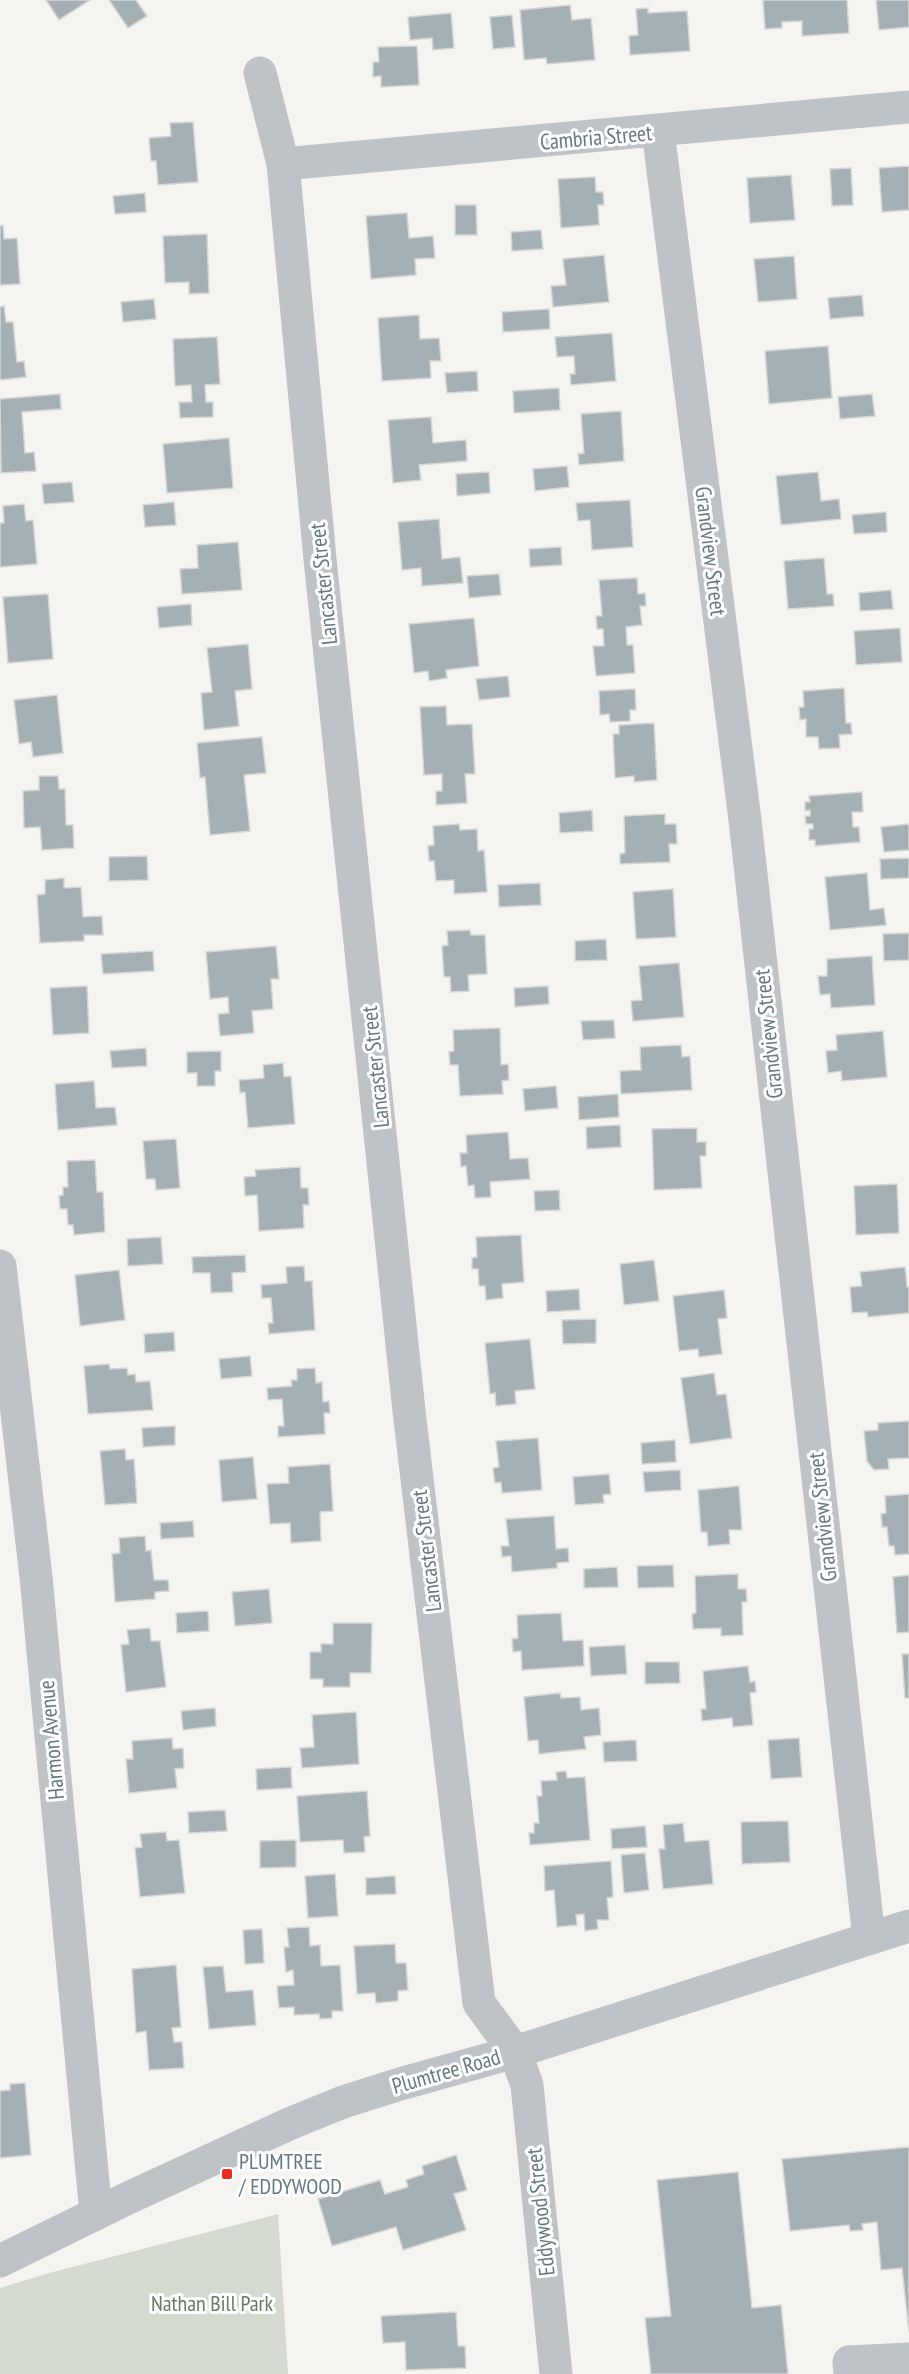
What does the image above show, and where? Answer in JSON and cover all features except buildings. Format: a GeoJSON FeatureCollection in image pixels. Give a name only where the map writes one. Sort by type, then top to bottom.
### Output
{"type":"FeatureCollection","features":[{"type":"Feature","properties":{"kind":"street","name":"Lancaster Street"},"geometry":{"type":"LineString","coordinates":[[260,73],[283,164],[320,559],[409,1411],[477,1991],[479,2003],[515,2052]]}},
{"type":"Feature","properties":{"kind":"street","name":"Cambria Street"},"geometry":{"type":"LineString","coordinates":[[283,164],[909,107]]}},
{"type":"Feature","properties":{"kind":"street","name":"Grandview Street"},"geometry":{"type":"LineString","coordinates":[[658,131],[745,820],[869,1938]]}},
{"type":"Feature","properties":{"kind":"street","name":"Harmon Avenue"},"geometry":{"type":"LineString","coordinates":[[0,1266],[36,1577],[96,2214]]}},
{"type":"Feature","properties":{"kind":"street","name":"Plumtree Road"},"geometry":{"type":"LineString","coordinates":[[0,2261],[289,2124],[343,2102],[515,2052],[909,1926]]}},
{"type":"Feature","properties":{"kind":"street","name":"Eddywood Street"},"geometry":{"type":"LineString","coordinates":[[515,2052],[527,2085],[556,2374]]}},
{"type":"Feature","properties":{"kind":"street"},"geometry":{"type":"LineString","coordinates":[[850,2374],[849,2362],[909,2359]]}},
{"type":"Feature","properties":{"kind":"green space","name":"Nathan Bill Park"},"geometry":{"type":"Polygon","coordinates":[[[278,2214],[288,2374],[0,2374],[0,2288],[49,2273],[278,2214]]]}},
{"type":"Feature","properties":{"kind":"place","name":"PLUMTREE / EDDYWOOD"},"geometry":{"type":"Point","coordinates":[227,2174]}}]}
